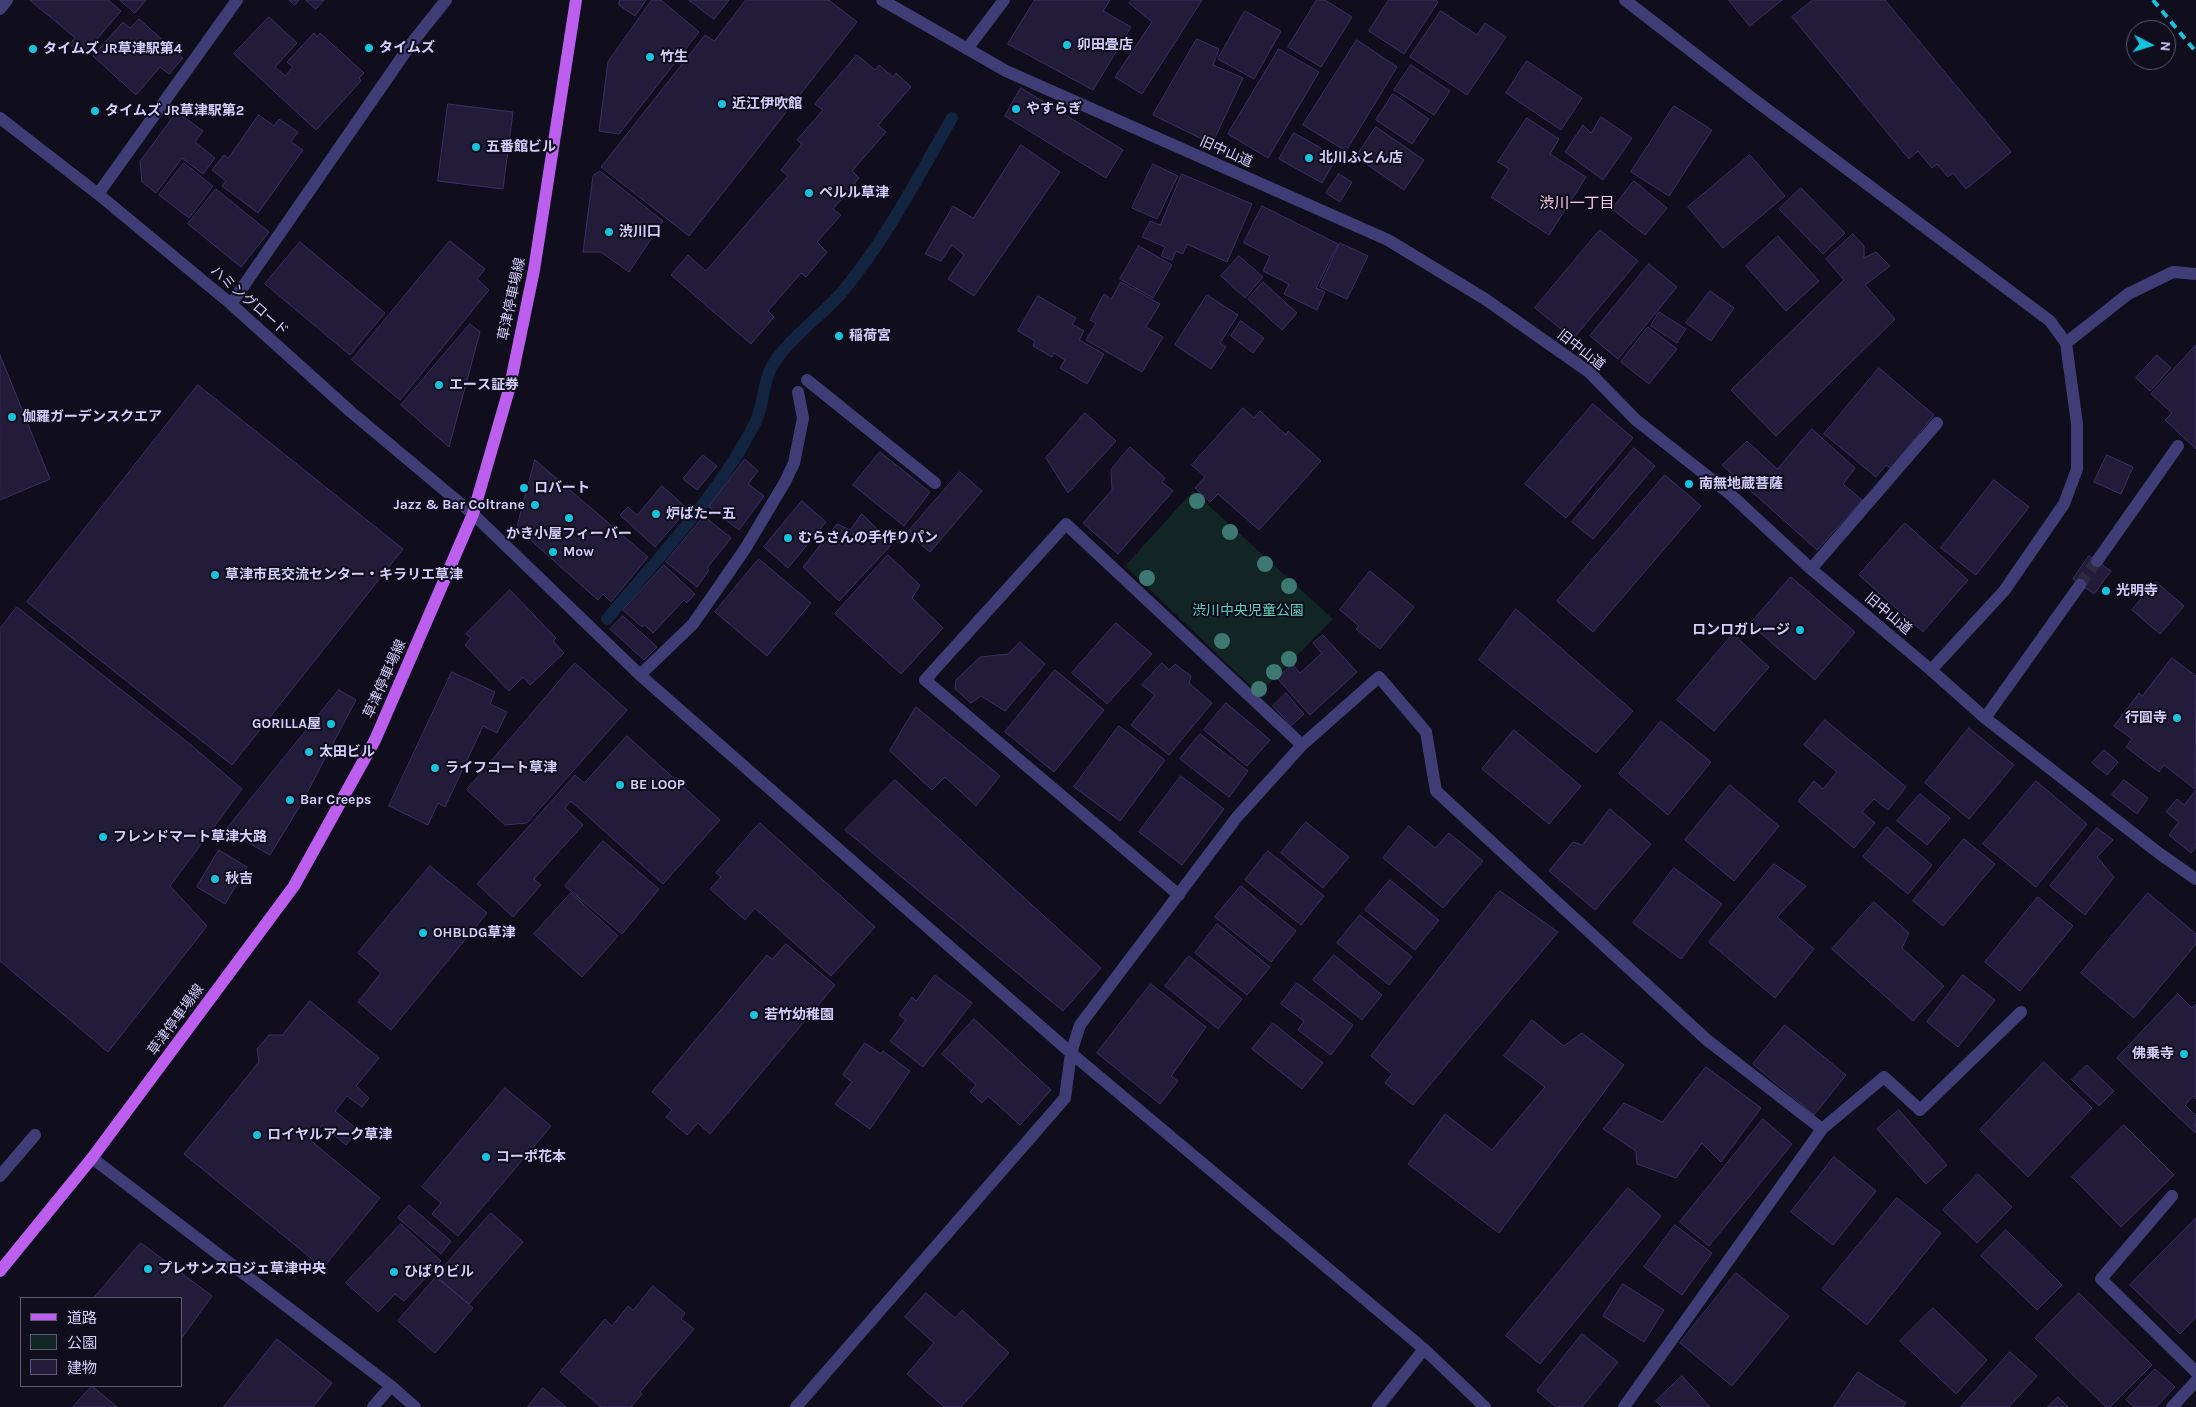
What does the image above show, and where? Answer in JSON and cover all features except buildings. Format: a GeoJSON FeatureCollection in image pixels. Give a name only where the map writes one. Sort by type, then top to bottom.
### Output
{"type":"FeatureCollection","features":[{"type":"Feature","properties":{"kind":"main road","name":"草津停車場線"},"geometry":{"type":"LineString","coordinates":[[0,1271],[92,1158],[294,886],[374,740],[473,514],[510,386],[534,270],[576,0]]}},
{"type":"Feature","properties":{"kind":"street"},"geometry":{"type":"LineString","coordinates":[[0,9],[7,0]]}},
{"type":"Feature","properties":{"kind":"street"},"geometry":{"type":"LineString","coordinates":[[98,194],[237,0]]}},
{"type":"Feature","properties":{"kind":"street"},"geometry":{"type":"LineString","coordinates":[[231,304],[411,44],[446,0]]}},
{"type":"Feature","properties":{"kind":"street","name":"旧中山道"},"geometry":{"type":"LineString","coordinates":[[882,0],[1006,71],[1388,240],[1486,299],[1589,372],[1636,420],[1730,494],[1811,569],[1985,718],[2160,854],[2196,879]]}},
{"type":"Feature","properties":{"kind":"street"},"geometry":{"type":"LineString","coordinates":[[967,49],[1004,0]]}},
{"type":"Feature","properties":{"kind":"street"},"geometry":{"type":"LineString","coordinates":[[1625,0],[1748,95],[2050,321],[2066,343],[2077,424],[2077,469],[2064,504],[2004,590],[1931,670]]}},
{"type":"Feature","properties":{"kind":"street","name":"ハミングロード"},"geometry":{"type":"LineString","coordinates":[[0,118],[98,194],[231,304],[350,412],[473,514],[640,675],[1071,1053],[1424,1350],[1485,1407]]}},
{"type":"Feature","properties":{"kind":"street"},"geometry":{"type":"LineString","coordinates":[[2066,343],[2128,294],[2173,272],[2196,274]]}},
{"type":"Feature","properties":{"kind":"street"},"geometry":{"type":"LineString","coordinates":[[807,380],[935,483]]}},
{"type":"Feature","properties":{"kind":"street"},"geometry":{"type":"LineString","coordinates":[[640,675],[693,624],[745,549],[785,482],[794,463],[803,418],[798,392]]}},
{"type":"Feature","properties":{"kind":"street"},"geometry":{"type":"LineString","coordinates":[[1811,569],[1937,423]]}},
{"type":"Feature","properties":{"kind":"street"},"geometry":{"type":"LineString","coordinates":[[2097,561],[2178,446]]}},
{"type":"Feature","properties":{"kind":"street"},"geometry":{"type":"LineString","coordinates":[[1179,895],[925,680],[1066,524],[1302,745]]}},
{"type":"Feature","properties":{"kind":"street"},"geometry":{"type":"LineString","coordinates":[[1985,718],[2080,584]]}},
{"type":"Feature","properties":{"kind":"street"},"geometry":{"type":"LineString","coordinates":[[796,1407],[1065,1098],[1071,1053],[1080,1025],[1237,818],[1302,745],[1379,677],[1426,732],[1436,791],[1707,1040],[1822,1129]]}},
{"type":"Feature","properties":{"kind":"street"},"geometry":{"type":"LineString","coordinates":[[1625,1407],[1822,1129],[1884,1077],[1920,1110],[2021,1012]]}},
{"type":"Feature","properties":{"kind":"street"},"geometry":{"type":"LineString","coordinates":[[0,1176],[34,1135]]}},
{"type":"Feature","properties":{"kind":"street"},"geometry":{"type":"LineString","coordinates":[[92,1158],[391,1386],[415,1407]]}},
{"type":"Feature","properties":{"kind":"street"},"geometry":{"type":"LineString","coordinates":[[2172,1196],[2101,1279],[2196,1372]]}},
{"type":"Feature","properties":{"kind":"street"},"geometry":{"type":"LineString","coordinates":[[1378,1407],[1424,1350]]}},
{"type":"Feature","properties":{"kind":"street"},"geometry":{"type":"LineString","coordinates":[[2172,1407],[2196,1381]]}},
{"type":"Feature","properties":{"kind":"street"},"geometry":{"type":"LineString","coordinates":[[372,1407],[391,1386]]}},
{"type":"Feature","properties":{"kind":"green space","name":"渋川中央児童公園"},"geometry":{"type":"Polygon","coordinates":[[[1193,491],[1333,619],[1259,694],[1125,566],[1193,491]]]}},
{"type":"Feature","properties":{"kind":"waterway"},"geometry":{"type":"LineString","coordinates":[[607,619],[687,525],[724,476],[758,417],[768,375],[778,357],[795,337],[834,301],[859,271],[888,229],[952,118]]}},
{"type":"Feature","properties":{"kind":"tunnel"},"geometry":{"type":"LineString","coordinates":[[2080,585],[2097,561]]}},
{"type":"Feature","properties":{"kind":"railway"},"geometry":{"type":"LineString","coordinates":[[2153,0],[2196,52]]}},
{"type":"Feature","properties":{"kind":"place","name":"卯田畳店"},"geometry":{"type":"Point","coordinates":[1067,45]}},
{"type":"Feature","properties":{"kind":"place","name":"タイムズ"},"geometry":{"type":"Point","coordinates":[369,48]}},
{"type":"Feature","properties":{"kind":"place","name":"タイムズ JR草津駅第4"},"geometry":{"type":"Point","coordinates":[33,49]}},
{"type":"Feature","properties":{"kind":"place","name":"竹生"},"geometry":{"type":"Point","coordinates":[650,57]}},
{"type":"Feature","properties":{"kind":"place","name":"近江伊吹館"},"geometry":{"type":"Point","coordinates":[722,104]}},
{"type":"Feature","properties":{"kind":"place","name":"やすらぎ"},"geometry":{"type":"Point","coordinates":[1016,109]}},
{"type":"Feature","properties":{"kind":"place","name":"タイムズ JR草津駅第2"},"geometry":{"type":"Point","coordinates":[95,111]}},
{"type":"Feature","properties":{"kind":"place","name":"五番館ビル"},"geometry":{"type":"Point","coordinates":[476,147]}},
{"type":"Feature","properties":{"kind":"place","name":"北川ふとん店"},"geometry":{"type":"Point","coordinates":[1309,158]}},
{"type":"Feature","properties":{"kind":"place","name":"ペルル草津"},"geometry":{"type":"Point","coordinates":[809,193]}},
{"type":"Feature","properties":{"kind":"place","name":"渋川口"},"geometry":{"type":"Point","coordinates":[609,232]}},
{"type":"Feature","properties":{"kind":"place","name":"稲荷宮"},"geometry":{"type":"Point","coordinates":[839,336]}},
{"type":"Feature","properties":{"kind":"place","name":"エース証券"},"geometry":{"type":"Point","coordinates":[439,385]}},
{"type":"Feature","properties":{"kind":"place","name":"伽羅ガーデンスクエア"},"geometry":{"type":"Point","coordinates":[12,417]}},
{"type":"Feature","properties":{"kind":"place","name":"南無地蔵菩薩"},"geometry":{"type":"Point","coordinates":[1689,484]}},
{"type":"Feature","properties":{"kind":"place","name":"ロバート"},"geometry":{"type":"Point","coordinates":[524,488]}},
{"type":"Feature","properties":{"kind":"place","name":"Jazz & Bar Coltrane"},"geometry":{"type":"Point","coordinates":[535,505]}},
{"type":"Feature","properties":{"kind":"place","name":"炉ばたー五"},"geometry":{"type":"Point","coordinates":[656,514]}},
{"type":"Feature","properties":{"kind":"place","name":"かき小屋フィーバー"},"geometry":{"type":"Point","coordinates":[569,518]}},
{"type":"Feature","properties":{"kind":"place","name":"むらさんの手作りパン"},"geometry":{"type":"Point","coordinates":[788,538]}},
{"type":"Feature","properties":{"kind":"place","name":"Mow"},"geometry":{"type":"Point","coordinates":[553,552]}},
{"type":"Feature","properties":{"kind":"place","name":"草津市民交流センター・キラリエ草津"},"geometry":{"type":"Point","coordinates":[215,575]}},
{"type":"Feature","properties":{"kind":"place","name":"光明寺"},"geometry":{"type":"Point","coordinates":[2106,591]}},
{"type":"Feature","properties":{"kind":"place","name":"ロンロガレージ"},"geometry":{"type":"Point","coordinates":[1800,630]}},
{"type":"Feature","properties":{"kind":"place","name":"行圓寺"},"geometry":{"type":"Point","coordinates":[2177,718]}},
{"type":"Feature","properties":{"kind":"place","name":"GORILLA屋"},"geometry":{"type":"Point","coordinates":[331,724]}},
{"type":"Feature","properties":{"kind":"place","name":"太田ビル"},"geometry":{"type":"Point","coordinates":[309,752]}},
{"type":"Feature","properties":{"kind":"place","name":"ライフコート草津"},"geometry":{"type":"Point","coordinates":[435,768]}},
{"type":"Feature","properties":{"kind":"place","name":"BE LOOP"},"geometry":{"type":"Point","coordinates":[620,785]}},
{"type":"Feature","properties":{"kind":"place","name":"Bar Creeps"},"geometry":{"type":"Point","coordinates":[290,800]}},
{"type":"Feature","properties":{"kind":"place","name":"フレンドマート草津大路"},"geometry":{"type":"Point","coordinates":[103,837]}},
{"type":"Feature","properties":{"kind":"place","name":"秋吉"},"geometry":{"type":"Point","coordinates":[215,879]}},
{"type":"Feature","properties":{"kind":"place","name":"OHBLDG草津"},"geometry":{"type":"Point","coordinates":[423,933]}},
{"type":"Feature","properties":{"kind":"place","name":"若竹幼稚園"},"geometry":{"type":"Point","coordinates":[754,1015]}},
{"type":"Feature","properties":{"kind":"place","name":"佛乗寺"},"geometry":{"type":"Point","coordinates":[2184,1054]}},
{"type":"Feature","properties":{"kind":"place","name":"ロイヤルアーク草津"},"geometry":{"type":"Point","coordinates":[257,1135]}},
{"type":"Feature","properties":{"kind":"place","name":"コーポ花本"},"geometry":{"type":"Point","coordinates":[486,1157]}},
{"type":"Feature","properties":{"kind":"place","name":"プレサンスロジェ草津中央"},"geometry":{"type":"Point","coordinates":[148,1269]}},
{"type":"Feature","properties":{"kind":"place","name":"ひばりビル"},"geometry":{"type":"Point","coordinates":[394,1272]}},
{"type":"Feature","properties":{"kind":"district","name":"渋川一丁目"},"geometry":{"type":"Point","coordinates":[1577,204]}}]}
